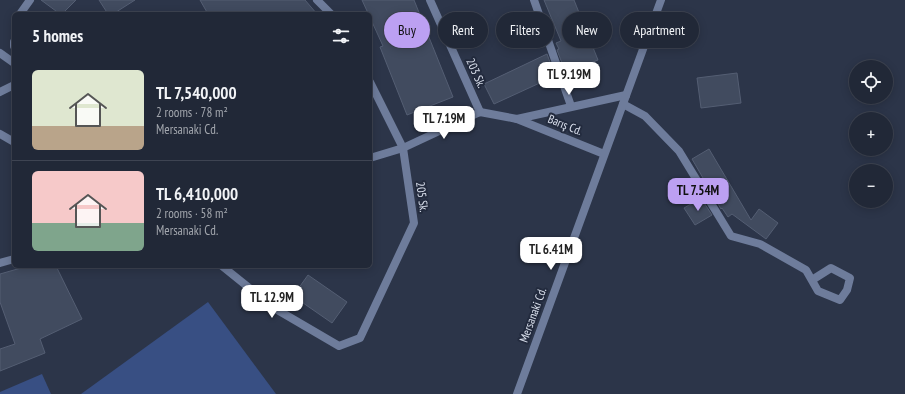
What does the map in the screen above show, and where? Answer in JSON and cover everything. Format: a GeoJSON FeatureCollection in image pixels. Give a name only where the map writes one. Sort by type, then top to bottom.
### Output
{"type":"FeatureCollection","features":[{"type":"Feature","properties":{"kind":"street"},"geometry":{"type":"LineString","coordinates":[[21,12],[30,0]]}},
{"type":"Feature","properties":{"kind":"street"},"geometry":{"type":"LineString","coordinates":[[317,0],[329,12]]}},
{"type":"Feature","properties":{"kind":"street","name":"203 Sk."},"geometry":{"type":"LineString","coordinates":[[430,0],[480,112]]}},
{"type":"Feature","properties":{"kind":"street"},"geometry":{"type":"LineString","coordinates":[[534,0],[571,106]]}},
{"type":"Feature","properties":{"kind":"street","name":"Mersanaki Cd."},"geometry":{"type":"LineString","coordinates":[[517,394],[661,0]]}},
{"type":"Feature","properties":{"kind":"street"},"geometry":{"type":"LineString","coordinates":[[0,52],[12,61]]}},
{"type":"Feature","properties":{"kind":"street"},"geometry":{"type":"LineString","coordinates":[[0,92],[3,92],[12,86]]}},
{"type":"Feature","properties":{"kind":"street","name":"205 Sk."},"geometry":{"type":"LineString","coordinates":[[224,268],[274,308],[339,346],[360,338],[414,223],[403,148],[372,86]]}},
{"type":"Feature","properties":{"kind":"street","name":"Barış Cd."},"geometry":{"type":"LineString","coordinates":[[518,119],[626,95]]}},
{"type":"Feature","properties":{"kind":"street"},"geometry":{"type":"LineString","coordinates":[[622,104],[645,116],[679,152],[732,236],[760,244],[806,270],[818,291],[840,300],[847,290],[850,278],[831,268],[812,280]]}},
{"type":"Feature","properties":{"kind":"street"},"geometry":{"type":"LineString","coordinates":[[372,157],[403,148],[480,112]]}},
{"type":"Feature","properties":{"kind":"street","name":"Barış Cd."},"geometry":{"type":"LineString","coordinates":[[480,112],[518,119],[604,154]]}},
{"type":"Feature","properties":{"kind":"street"},"geometry":{"type":"LineString","coordinates":[[0,134],[12,141]]}},
{"type":"Feature","properties":{"kind":"street"},"geometry":{"type":"LineString","coordinates":[[0,262],[12,259]]}},
{"type":"Feature","properties":{"kind":"shaded area"},"geometry":{"type":"Polygon","coordinates":[[[208,302],[276,394],[81,394],[208,302]]]}},
{"type":"Feature","properties":{"kind":"shaded area"},"geometry":{"type":"Polygon","coordinates":[[[42,374],[51,394],[0,394],[0,392],[42,374]]]}},
{"type":"Feature","properties":{"kind":"building"},"geometry":{"type":"Polygon","coordinates":[[[41,0],[76,0],[64,12],[57,12],[41,0]]]}},
{"type":"Feature","properties":{"kind":"building"},"geometry":{"type":"Polygon","coordinates":[[[99,0],[135,0],[116,12],[107,12],[99,0]]]}},
{"type":"Feature","properties":{"kind":"building"},"geometry":{"type":"Polygon","coordinates":[[[200,0],[305,0],[315,12],[207,12],[200,0]]]}},
{"type":"Feature","properties":{"kind":"building"},"geometry":{"type":"Polygon","coordinates":[[[362,0],[414,0],[419,12],[384,12],[384,48],[430,48],[430,40],[453,97],[407,115],[380,47],[383,46],[372,22],[372,12],[367,12],[362,0]]]}},
{"type":"Feature","properties":{"kind":"building"},"geometry":{"type":"Polygon","coordinates":[[[544,0],[574,0],[579,12],[562,12],[562,48],[593,48],[598,60],[568,72],[567,70],[565,71],[557,50],[559,49],[556,43],[561,41],[554,24],[554,12],[549,12],[544,0]]]}},
{"type":"Feature","properties":{"kind":"building"},"geometry":{"type":"Polygon","coordinates":[[[547,54],[555,76],[494,104],[484,84],[547,54]]]}},
{"type":"Feature","properties":{"kind":"building"},"geometry":{"type":"Polygon","coordinates":[[[737,73],[741,103],[701,108],[697,78],[737,73]]]}},
{"type":"Feature","properties":{"kind":"building"},"geometry":{"type":"Polygon","coordinates":[[[709,149],[751,220],[759,209],[778,223],[766,239],[732,214],[728,217],[722,208],[721,209],[692,159],[709,149]]]}},
{"type":"Feature","properties":{"kind":"building"},"geometry":{"type":"Polygon","coordinates":[[[701,198],[712,215],[695,225],[684,208],[701,198]]]}},
{"type":"Feature","properties":{"kind":"building"},"geometry":{"type":"Polygon","coordinates":[[[21,268],[57,268],[82,319],[40,339],[45,353],[0,371],[0,349],[15,344],[0,302],[0,274],[21,268]]]}},
{"type":"Feature","properties":{"kind":"building"},"geometry":{"type":"Polygon","coordinates":[[[308,275],[347,302],[332,323],[293,296],[308,275]]]}}]}
